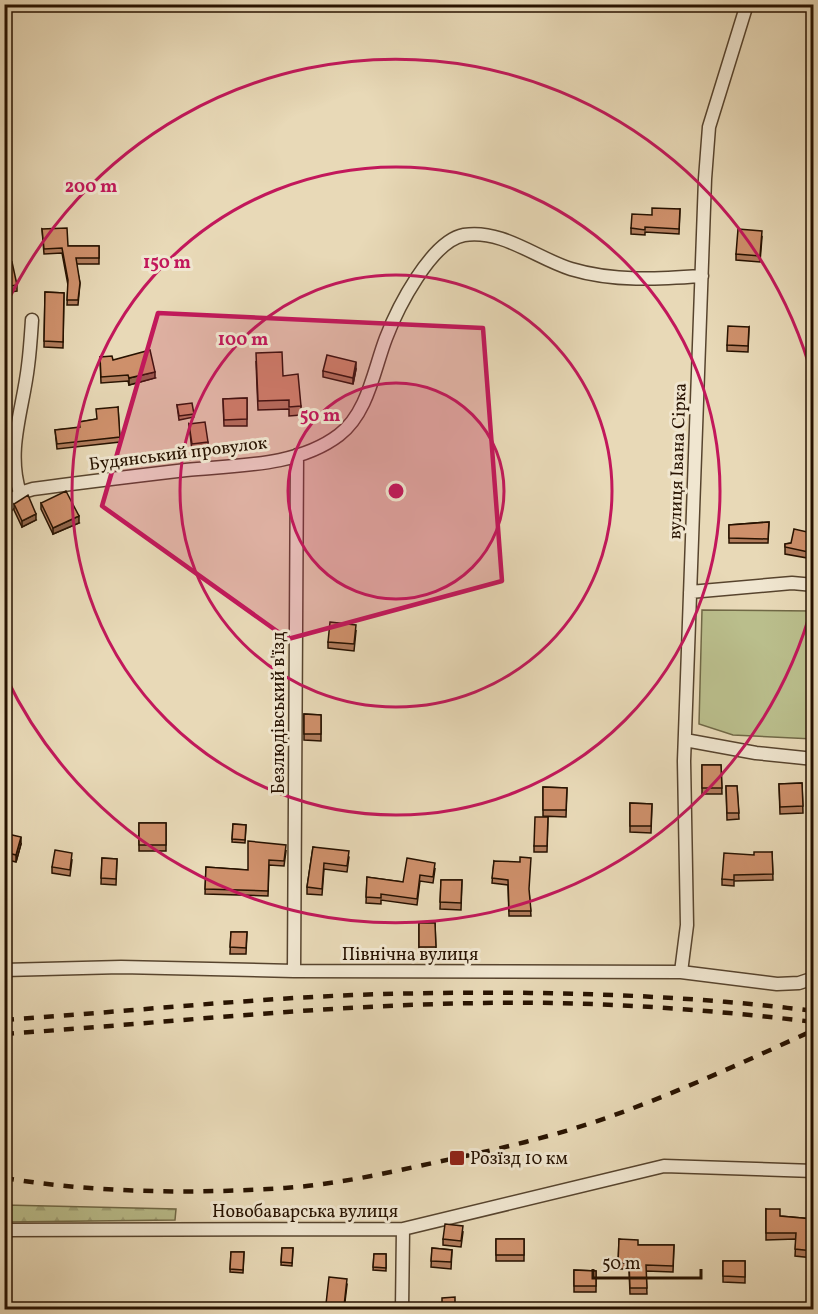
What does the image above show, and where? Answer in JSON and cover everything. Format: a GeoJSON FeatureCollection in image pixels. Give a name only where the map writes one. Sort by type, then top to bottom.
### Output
{"type":"FeatureCollection","features":[{"type":"Feature","properties":{"kind":"street","name":"вулиця Івана Сірка"},"geometry":{"type":"LineString","coordinates":[[681,972],[687,925],[685,740],[709,127],[747,4]]}},
{"type":"Feature","properties":{"kind":"street","name":"Будянський провулок"},"geometry":{"type":"LineString","coordinates":[[20,493],[33,489],[297,455],[324,445],[341,434],[355,417],[366,396],[387,336],[422,270],[438,251],[463,235],[496,238],[570,269],[604,276],[648,280],[702,276]]}},
{"type":"Feature","properties":{"kind":"street"},"geometry":{"type":"LineString","coordinates":[[4,509],[20,493],[13,464],[19,413],[28,367],[32,320]]}},
{"type":"Feature","properties":{"kind":"street","name":"Безлюдівський в'їзд"},"geometry":{"type":"LineString","coordinates":[[294,971],[297,455]]}},
{"type":"Feature","properties":{"kind":"street"},"geometry":{"type":"LineString","coordinates":[[690,592],[792,583],[813,585]]}},
{"type":"Feature","properties":{"kind":"street"},"geometry":{"type":"LineString","coordinates":[[685,740],[756,753],[813,759]]}},
{"type":"Feature","properties":{"kind":"street","name":"Північна вулиця"},"geometry":{"type":"LineString","coordinates":[[4,970],[121,967],[294,971],[681,972],[777,984],[799,983],[813,978]]}},
{"type":"Feature","properties":{"kind":"street","name":"Новобаварська вулиця"},"geometry":{"type":"LineString","coordinates":[[4,1230],[403,1229],[664,1166],[813,1171]]}},
{"type":"Feature","properties":{"kind":"street"},"geometry":{"type":"LineString","coordinates":[[402,1310],[403,1229]]}},
{"type":"Feature","properties":{"kind":"highlighted area"},"geometry":{"type":"Polygon","coordinates":[[[158,313],[483,328],[502,581],[288,639],[102,506],[158,313]]]}},
{"type":"Feature","properties":{"kind":"green space"},"geometry":{"type":"Polygon","coordinates":[[[702,610],[813,611],[813,739],[733,735],[699,724],[702,610]]]}},
{"type":"Feature","properties":{"kind":"green space"},"geometry":{"type":"Polygon","coordinates":[[[5,1205],[176,1209],[175,1220],[5,1222],[5,1205]]]}},
{"type":"Feature","properties":{"kind":"building"},"geometry":{"type":"Polygon","coordinates":[[[652,208],[680,209],[679,229],[631,228],[632,214],[652,215],[652,208]]]}},
{"type":"Feature","properties":{"kind":"building"},"geometry":{"type":"Polygon","coordinates":[[[67,228],[68,246],[99,246],[99,258],[76,258],[80,283],[78,300],[67,300],[68,280],[62,248],[44,249],[42,229],[67,228]]]}},
{"type":"Feature","properties":{"kind":"building"},"geometry":{"type":"Polygon","coordinates":[[[738,229],[762,231],[760,256],[736,254],[738,229]]]}},
{"type":"Feature","properties":{"kind":"building"},"geometry":{"type":"Polygon","coordinates":[[[12,262],[17,285],[4,287],[4,264],[12,262]]]}},
{"type":"Feature","properties":{"kind":"building"},"geometry":{"type":"Polygon","coordinates":[[[45,292],[64,293],[63,342],[44,341],[45,292]]]}},
{"type":"Feature","properties":{"kind":"building"},"geometry":{"type":"Polygon","coordinates":[[[8,309],[10,333],[4,333],[4,310],[8,309]]]}},
{"type":"Feature","properties":{"kind":"building"},"geometry":{"type":"Polygon","coordinates":[[[728,326],[749,327],[748,346],[727,345],[728,326]]]}},
{"type":"Feature","properties":{"kind":"building"},"geometry":{"type":"Polygon","coordinates":[[[150,350],[155,372],[129,378],[128,375],[101,377],[100,357],[112,356],[113,360],[150,350]]]}},
{"type":"Feature","properties":{"kind":"building"},"geometry":{"type":"Polygon","coordinates":[[[282,352],[283,376],[298,374],[301,406],[289,407],[289,400],[258,401],[256,353],[282,352]]]}},
{"type":"Feature","properties":{"kind":"building"},"geometry":{"type":"Polygon","coordinates":[[[327,355],[356,362],[353,378],[323,371],[327,355]]]}},
{"type":"Feature","properties":{"kind":"building"},"geometry":{"type":"Polygon","coordinates":[[[247,398],[247,419],[224,420],[223,399],[247,398]]]}},
{"type":"Feature","properties":{"kind":"building"},"geometry":{"type":"Polygon","coordinates":[[[192,403],[194,414],[179,416],[177,405],[192,403]]]}},
{"type":"Feature","properties":{"kind":"building"},"geometry":{"type":"Polygon","coordinates":[[[118,407],[120,437],[57,444],[55,430],[80,427],[79,422],[97,419],[96,409],[118,407]]]}},
{"type":"Feature","properties":{"kind":"building"},"geometry":{"type":"Polygon","coordinates":[[[205,422],[208,442],[192,444],[189,424],[205,422]]]}},
{"type":"Feature","properties":{"kind":"building"},"geometry":{"type":"Polygon","coordinates":[[[4,439],[7,439],[7,450],[4,450],[4,439]]]}},
{"type":"Feature","properties":{"kind":"building"},"geometry":{"type":"Polygon","coordinates":[[[66,491],[79,516],[53,528],[41,503],[66,491]]]}},
{"type":"Feature","properties":{"kind":"building"},"geometry":{"type":"Polygon","coordinates":[[[28,495],[36,514],[22,521],[14,504],[28,495]]]}},
{"type":"Feature","properties":{"kind":"building"},"geometry":{"type":"Polygon","coordinates":[[[769,522],[768,539],[729,538],[729,525],[769,522]]]}},
{"type":"Feature","properties":{"kind":"building"},"geometry":{"type":"Polygon","coordinates":[[[794,529],[812,533],[813,553],[785,547],[785,544],[791,543],[794,529]]]}},
{"type":"Feature","properties":{"kind":"building"},"geometry":{"type":"Polygon","coordinates":[[[330,622],[356,625],[354,644],[328,642],[330,622]]]}},
{"type":"Feature","properties":{"kind":"building"},"geometry":{"type":"Polygon","coordinates":[[[304,714],[321,715],[321,734],[304,734],[304,714]]]}},
{"type":"Feature","properties":{"kind":"building"},"geometry":{"type":"Polygon","coordinates":[[[702,765],[721,765],[722,788],[702,788],[702,765]]]}},
{"type":"Feature","properties":{"kind":"building"},"geometry":{"type":"Polygon","coordinates":[[[802,783],[803,806],[780,807],[779,784],[802,783]]]}},
{"type":"Feature","properties":{"kind":"building"},"geometry":{"type":"Polygon","coordinates":[[[726,786],[737,786],[739,813],[727,813],[726,786]]]}},
{"type":"Feature","properties":{"kind":"building"},"geometry":{"type":"Polygon","coordinates":[[[543,787],[567,788],[566,810],[543,810],[543,787]]]}},
{"type":"Feature","properties":{"kind":"building"},"geometry":{"type":"Polygon","coordinates":[[[630,803],[652,804],[651,826],[630,826],[630,803]]]}},
{"type":"Feature","properties":{"kind":"building"},"geometry":{"type":"Polygon","coordinates":[[[535,817],[548,817],[547,846],[534,846],[535,817]]]}},
{"type":"Feature","properties":{"kind":"building"},"geometry":{"type":"Polygon","coordinates":[[[139,823],[166,823],[166,845],[139,845],[139,823]]]}},
{"type":"Feature","properties":{"kind":"building"},"geometry":{"type":"Polygon","coordinates":[[[233,824],[246,825],[245,840],[232,839],[233,824]]]}},
{"type":"Feature","properties":{"kind":"building"},"geometry":{"type":"Polygon","coordinates":[[[8,834],[21,837],[16,855],[4,852],[8,834]]]}},
{"type":"Feature","properties":{"kind":"building"},"geometry":{"type":"Polygon","coordinates":[[[248,841],[286,845],[284,861],[269,860],[268,891],[205,889],[206,867],[248,870],[248,841]]]}},
{"type":"Feature","properties":{"kind":"building"},"geometry":{"type":"Polygon","coordinates":[[[313,847],[349,851],[347,866],[324,863],[322,889],[307,887],[313,847]]]}},
{"type":"Feature","properties":{"kind":"building"},"geometry":{"type":"Polygon","coordinates":[[[55,850],[72,853],[70,870],[52,867],[55,850]]]}},
{"type":"Feature","properties":{"kind":"building"},"geometry":{"type":"Polygon","coordinates":[[[754,852],[772,852],[773,874],[734,875],[734,880],[722,879],[724,853],[754,855],[754,852]]]}},
{"type":"Feature","properties":{"kind":"building"},"geometry":{"type":"Polygon","coordinates":[[[520,857],[531,858],[529,889],[531,911],[509,911],[508,880],[492,878],[494,861],[520,862],[520,857]]]}},
{"type":"Feature","properties":{"kind":"building"},"geometry":{"type":"Polygon","coordinates":[[[102,858],[117,859],[116,879],[101,878],[102,858]]]}},
{"type":"Feature","properties":{"kind":"building"},"geometry":{"type":"Polygon","coordinates":[[[407,858],[435,863],[433,877],[420,875],[417,899],[381,894],[381,898],[366,897],[367,877],[403,882],[407,858]]]}},
{"type":"Feature","properties":{"kind":"building"},"geometry":{"type":"Polygon","coordinates":[[[441,880],[462,880],[461,903],[440,902],[441,880]]]}},
{"type":"Feature","properties":{"kind":"building"},"geometry":{"type":"Polygon","coordinates":[[[419,923],[435,923],[436,947],[419,947],[419,923]]]}},
{"type":"Feature","properties":{"kind":"building"},"geometry":{"type":"Polygon","coordinates":[[[231,932],[247,932],[246,948],[230,947],[231,932]]]}},
{"type":"Feature","properties":{"kind":"building"},"geometry":{"type":"Polygon","coordinates":[[[766,1209],[780,1209],[780,1216],[813,1219],[813,1251],[795,1249],[796,1233],[766,1233],[766,1209]]]}},
{"type":"Feature","properties":{"kind":"building"},"geometry":{"type":"Polygon","coordinates":[[[445,1224],[463,1226],[461,1241],[443,1239],[445,1224]]]}},
{"type":"Feature","properties":{"kind":"building"},"geometry":{"type":"Polygon","coordinates":[[[496,1239],[524,1239],[524,1255],[496,1255],[496,1239]]]}},
{"type":"Feature","properties":{"kind":"building"},"geometry":{"type":"Polygon","coordinates":[[[619,1239],[638,1240],[638,1245],[674,1245],[673,1266],[646,1265],[647,1288],[630,1288],[629,1263],[618,1263],[619,1239]]]}},
{"type":"Feature","properties":{"kind":"building"},"geometry":{"type":"Polygon","coordinates":[[[282,1248],[293,1248],[292,1263],[281,1262],[282,1248]]]}},
{"type":"Feature","properties":{"kind":"building"},"geometry":{"type":"Polygon","coordinates":[[[432,1248],[452,1250],[451,1262],[431,1261],[432,1248]]]}},
{"type":"Feature","properties":{"kind":"building"},"geometry":{"type":"Polygon","coordinates":[[[231,1252],[244,1252],[243,1270],[230,1269],[231,1252]]]}},
{"type":"Feature","properties":{"kind":"building"},"geometry":{"type":"Polygon","coordinates":[[[374,1254],[386,1254],[386,1268],[373,1267],[374,1254]]]}},
{"type":"Feature","properties":{"kind":"building"},"geometry":{"type":"Polygon","coordinates":[[[723,1261],[745,1261],[745,1277],[723,1276],[723,1261]]]}},
{"type":"Feature","properties":{"kind":"building"},"geometry":{"type":"Polygon","coordinates":[[[574,1270],[596,1271],[596,1286],[574,1286],[574,1270]]]}},
{"type":"Feature","properties":{"kind":"building"},"geometry":{"type":"Polygon","coordinates":[[[329,1277],[347,1279],[344,1306],[326,1304],[329,1277]]]}},
{"type":"Feature","properties":{"kind":"building"},"geometry":{"type":"Polygon","coordinates":[[[455,1297],[455,1310],[442,1310],[442,1298],[455,1297]]]}},
{"type":"Feature","properties":{"kind":"railway"},"geometry":{"type":"LineString","coordinates":[[4,1020],[308,997],[468,993],[641,996],[814,1011]]}},
{"type":"Feature","properties":{"kind":"railway"},"geometry":{"type":"LineString","coordinates":[[4,1034],[364,1007],[484,1003],[566,1003],[649,1007],[814,1022]]}},
{"type":"Feature","properties":{"kind":"railway"},"geometry":{"type":"LineString","coordinates":[[4,1178],[74,1187],[144,1191],[215,1191],[285,1188],[368,1176],[511,1146],[590,1124],[687,1087],[814,1030]]}},
{"type":"Feature","properties":{"kind":"place","name":"Розїзд 10 км"},"geometry":{"type":"Point","coordinates":[457,1158]}}]}
